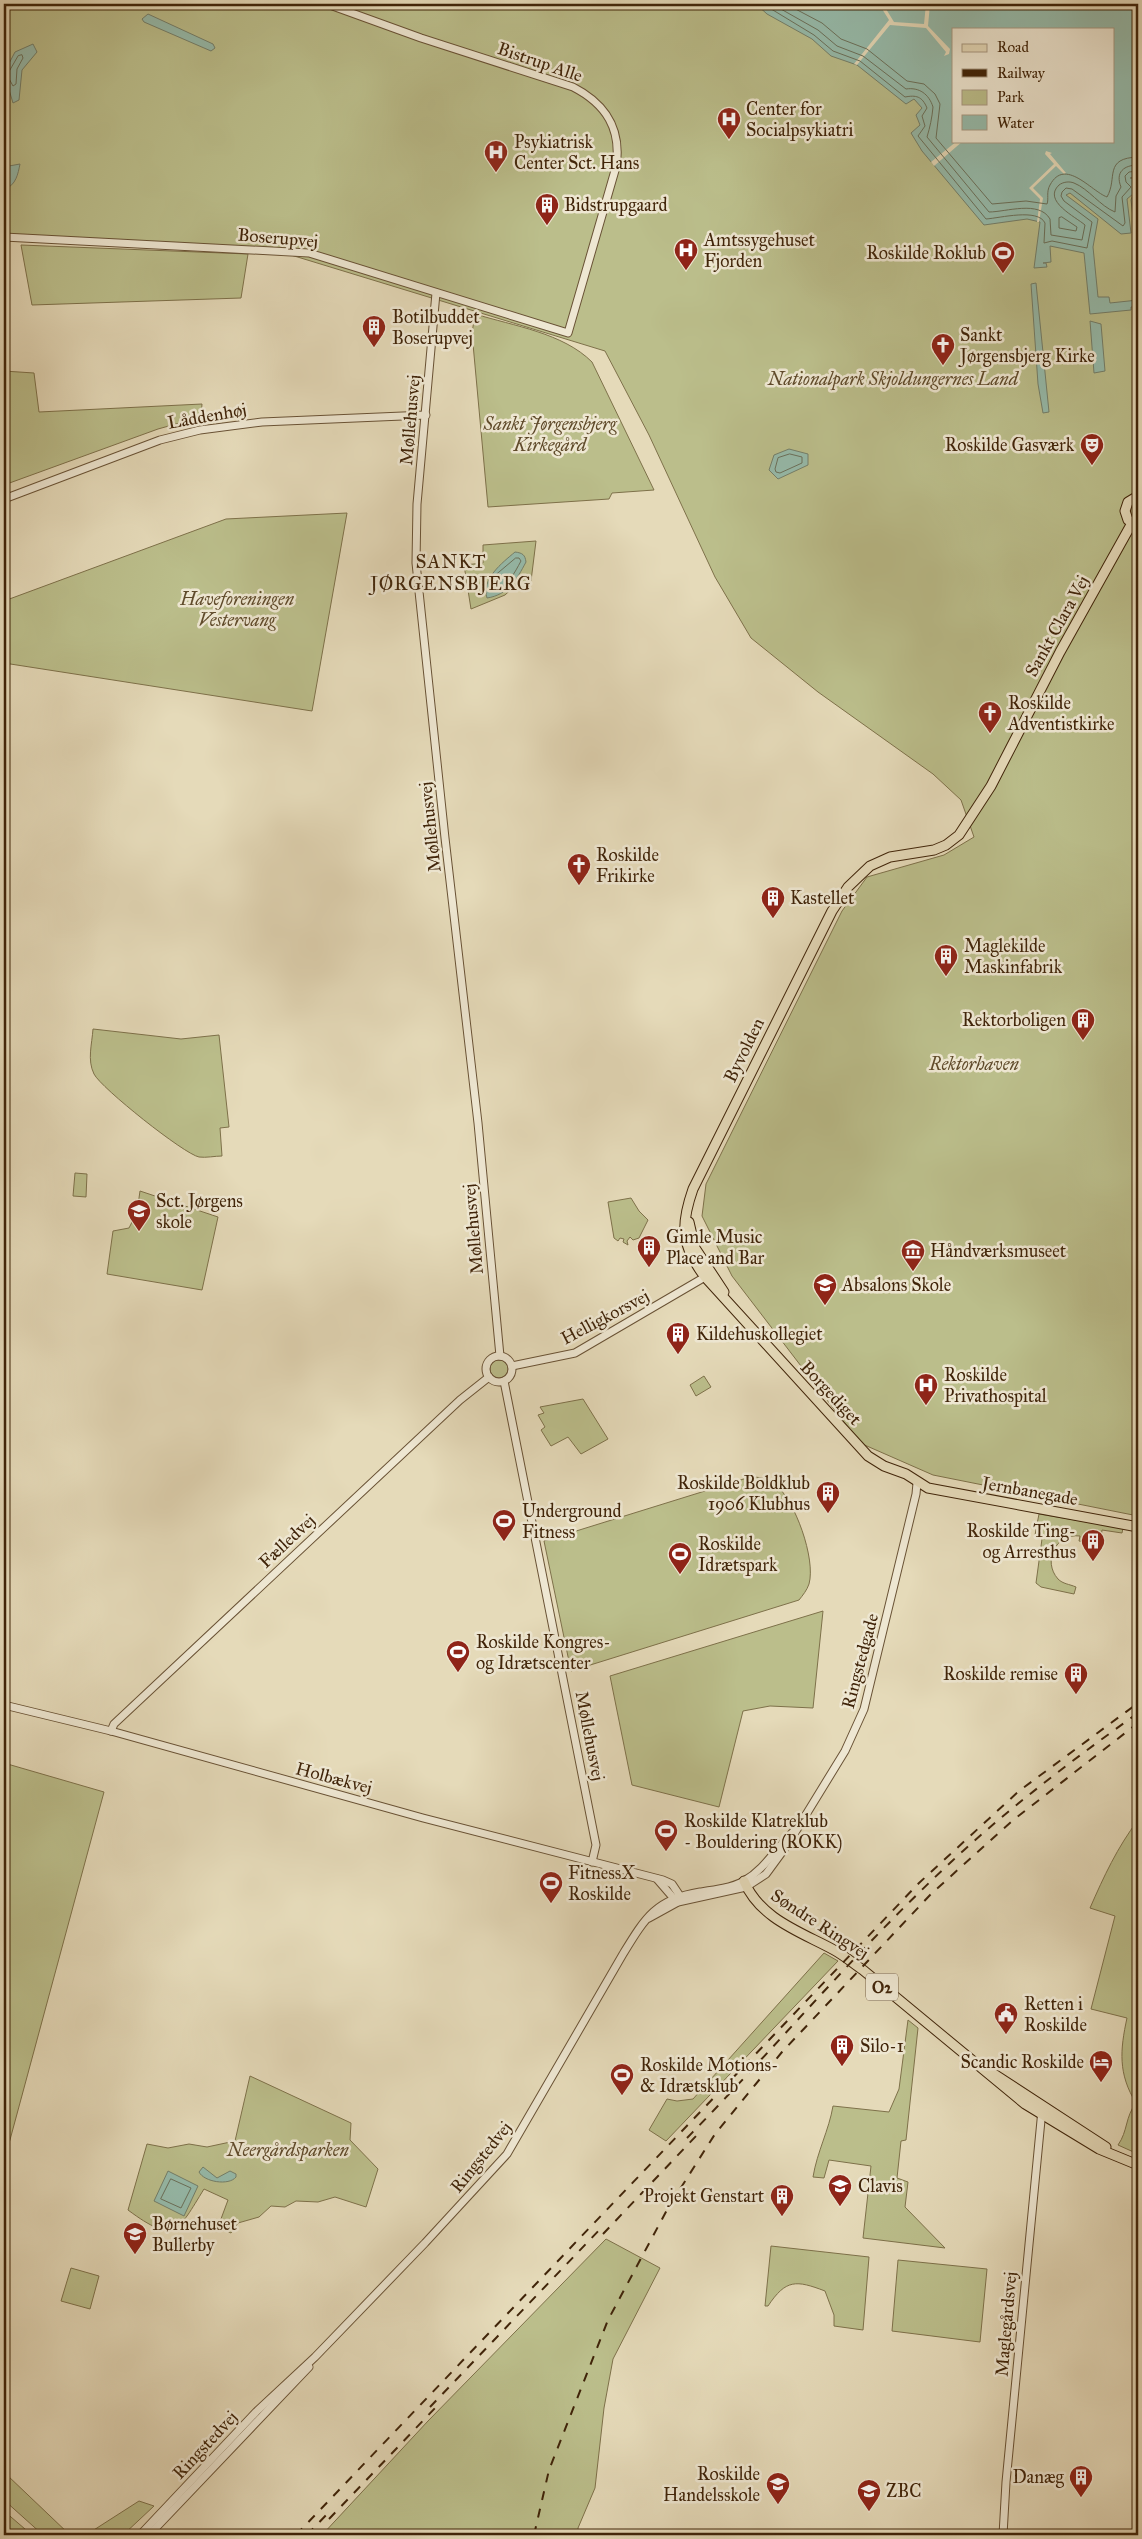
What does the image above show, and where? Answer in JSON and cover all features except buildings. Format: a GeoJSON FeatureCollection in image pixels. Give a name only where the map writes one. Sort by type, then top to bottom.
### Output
{"type":"FeatureCollection","features":[{"type":"Feature","properties":{"kind":"main road"},"geometry":{"type":"LineString","coordinates":[[1135,524],[1126,516],[1126,506],[1131,499],[1138,496]]}},
{"type":"Feature","properties":{"kind":"main road","name":"Sankt Clara Vej"},"geometry":{"type":"LineString","coordinates":[[832,911],[848,887],[870,866],[890,857],[934,850],[946,845],[959,836],[991,786],[1060,652],[1135,524]]}},
{"type":"Feature","properties":{"kind":"main road","name":"Byvolden"},"geometry":{"type":"LineString","coordinates":[[708,1275],[690,1256],[686,1242],[683,1223],[693,1189],[832,911]]}},
{"type":"Feature","properties":{"kind":"main road","name":"Borgediget"},"geometry":{"type":"LineString","coordinates":[[708,1275],[733,1308],[868,1456],[884,1466],[906,1474],[917,1483]]}},
{"type":"Feature","properties":{"kind":"main road","name":"Jernbanegade"},"geometry":{"type":"LineString","coordinates":[[917,1483],[938,1490],[1138,1527]]}},
{"type":"Feature","properties":{"kind":"main road","name":"Søndre Ringvej"},"geometry":{"type":"LineString","coordinates":[[745,1884],[766,1912],[844,1956],[972,2061],[1042,2111],[1138,2165]]}},
{"type":"Feature","properties":{"kind":"street","name":"Bistrup Alle"},"geometry":{"type":"LineString","coordinates":[[327,4],[421,38],[572,87],[590,96],[603,110],[616,136],[618,153],[616,167],[568,333]]}},
{"type":"Feature","properties":{"kind":"street","name":"Boserupvej"},"geometry":{"type":"LineString","coordinates":[[4,237],[309,253],[568,333]]}},
{"type":"Feature","properties":{"kind":"street","name":"Møllehusvej"},"geometry":{"type":"LineString","coordinates":[[436,293],[417,504],[417,573],[478,1123],[500,1356]]}},
{"type":"Feature","properties":{"kind":"street","name":"Låddenhøj"},"geometry":{"type":"LineString","coordinates":[[4,499],[160,440],[200,430],[262,422],[426,415]]}},
{"type":"Feature","properties":{"kind":"street","name":"Helligkorsvej"},"geometry":{"type":"LineString","coordinates":[[512,1366],[560,1358],[576,1352],[695,1285],[708,1275]]}},
{"type":"Feature","properties":{"kind":"street"},"geometry":{"type":"LineString","coordinates":[[500,1356],[508,1359],[512,1366],[511,1375],[504,1381],[496,1382],[489,1377],[486,1370],[488,1363],[493,1358],[500,1356]]}},
{"type":"Feature","properties":{"kind":"street","name":"Fælledvej"},"geometry":{"type":"LineString","coordinates":[[111,1731],[114,1724],[323,1527],[460,1400],[489,1377]]}},
{"type":"Feature","properties":{"kind":"street","name":"Møllehusvej"},"geometry":{"type":"LineString","coordinates":[[504,1381],[596,1845],[592,1862]]}},
{"type":"Feature","properties":{"kind":"street","name":"Ringstedgade"},"geometry":{"type":"LineString","coordinates":[[745,1884],[758,1880],[773,1866],[844,1751],[865,1708],[878,1659],[917,1483]]}},
{"type":"Feature","properties":{"kind":"street","name":"Holbækvej"},"geometry":{"type":"LineString","coordinates":[[4,1705],[111,1731],[388,1808],[657,1878],[672,1884],[677,1899]]}},
{"type":"Feature","properties":{"kind":"street","name":"Ringstedvej"},"geometry":{"type":"LineString","coordinates":[[149,2535],[273,2406],[315,2357],[507,2154],[645,1920],[677,1899],[745,1884]]}},
{"type":"Feature","properties":{"kind":"street","name":"Maglegårdsvej"},"geometry":{"type":"LineString","coordinates":[[1003,2535],[1006,2482],[1042,2111]]}},
{"type":"Feature","properties":{"kind":"street","name":"Ringstedvej"},"geometry":{"type":"LineString","coordinates":[[140,2535],[262,2406],[315,2357]]}},
{"type":"Feature","properties":{"kind":"green space","name":"Nationalpark Skjoldungernes Land"},"geometry":{"type":"Polygon","coordinates":[[[4,4],[1138,4],[1138,1516],[933,1475],[860,1443],[732,1276],[702,1216],[706,1184],[842,911],[867,877],[944,855],[974,837],[961,800],[933,774],[818,692],[751,638],[715,577],[649,435],[605,351],[291,255],[4,239],[4,4]]]}},
{"type":"Feature","properties":{"kind":"green space"},"geometry":{"type":"Polygon","coordinates":[[[21,245],[248,254],[241,298],[32,305],[21,245]]]}},
{"type":"Feature","properties":{"kind":"green space","name":"Sankt Jørgensbjerg Kirkegård"},"geometry":{"type":"Polygon","coordinates":[[[475,314],[553,337],[580,352],[592,362],[654,490],[612,493],[609,499],[488,507],[472,333],[475,314]]]}},
{"type":"Feature","properties":{"kind":"green space"},"geometry":{"type":"Polygon","coordinates":[[[4,371],[34,373],[39,412],[202,404],[201,417],[158,429],[4,485],[4,371]]]}},
{"type":"Feature","properties":{"kind":"green space","name":"Haveforeningen Vestervang"},"geometry":{"type":"Polygon","coordinates":[[[347,513],[312,711],[4,663],[4,601],[226,519],[347,513]]]}},
{"type":"Feature","properties":{"kind":"green space"},"geometry":{"type":"Polygon","coordinates":[[[536,541],[531,581],[517,584],[505,595],[471,609],[464,565],[483,563],[483,545],[536,541]]]}},
{"type":"Feature","properties":{"kind":"green space"},"geometry":{"type":"Polygon","coordinates":[[[93,1029],[181,1039],[219,1035],[229,1127],[220,1128],[222,1156],[199,1157],[190,1153],[144,1120],[111,1092],[94,1074],[92,1069],[90,1052],[93,1029]]]}},
{"type":"Feature","properties":{"kind":"green space"},"geometry":{"type":"Polygon","coordinates":[[[75,1173],[87,1174],[86,1197],[73,1196],[75,1173]]]}},
{"type":"Feature","properties":{"kind":"green space"},"geometry":{"type":"Polygon","coordinates":[[[140,1191],[218,1217],[202,1290],[107,1274],[113,1231],[129,1228],[137,1212],[140,1191]]]}},
{"type":"Feature","properties":{"kind":"green space"},"geometry":{"type":"Polygon","coordinates":[[[631,1198],[639,1211],[648,1220],[639,1238],[633,1240],[630,1237],[627,1241],[628,1245],[623,1242],[624,1239],[620,1238],[618,1241],[614,1238],[608,1202],[631,1198]]]}},
{"type":"Feature","properties":{"kind":"green space"},"geometry":{"type":"Polygon","coordinates":[[[499,1360],[505,1363],[508,1369],[505,1375],[499,1378],[493,1375],[490,1369],[493,1363],[499,1360]]]}},
{"type":"Feature","properties":{"kind":"green space"},"geometry":{"type":"Polygon","coordinates":[[[704,1376],[711,1387],[696,1396],[690,1385],[704,1376]]]}},
{"type":"Feature","properties":{"kind":"green space"},"geometry":{"type":"Polygon","coordinates":[[[583,1399],[608,1439],[581,1454],[568,1437],[551,1446],[541,1430],[545,1427],[538,1415],[544,1413],[540,1407],[583,1399]]]}},
{"type":"Feature","properties":{"kind":"green space","name":"Roskilde Idrætspark"},"geometry":{"type":"Polygon","coordinates":[[[750,1477],[763,1478],[775,1484],[790,1503],[802,1531],[807,1546],[810,1573],[809,1584],[799,1600],[571,1671],[544,1541],[750,1477]]]}},
{"type":"Feature","properties":{"kind":"green space"},"geometry":{"type":"Polygon","coordinates":[[[1039,1514],[1123,1528],[1122,1533],[1102,1530],[1100,1545],[1079,1541],[1080,1536],[1072,1536],[1058,1544],[1052,1557],[1053,1572],[1060,1581],[1076,1587],[1074,1594],[1041,1587],[1036,1583],[1042,1539],[1035,1535],[1039,1514]]]}},
{"type":"Feature","properties":{"kind":"green space","name":"Roskilde Idrætspark"},"geometry":{"type":"Polygon","coordinates":[[[823,1611],[813,1708],[770,1706],[743,1711],[719,1807],[632,1785],[610,1676],[823,1611]]]}},
{"type":"Feature","properties":{"kind":"green space"},"geometry":{"type":"Polygon","coordinates":[[[4,1763],[104,1792],[4,2162],[4,1763]]]}},
{"type":"Feature","properties":{"kind":"green space"},"geometry":{"type":"Polygon","coordinates":[[[1138,1820],[1138,2154],[1118,2145],[1132,2108],[1136,2103],[1123,2072],[1122,2051],[1127,2018],[1091,2009],[1115,1916],[1090,1908],[1111,1862],[1138,1820]]]}},
{"type":"Feature","properties":{"kind":"green space"},"geometry":{"type":"Polygon","coordinates":[[[824,1953],[838,1961],[666,2141],[649,2130],[667,2099],[677,2101],[693,2099],[824,1953]]]}},
{"type":"Feature","properties":{"kind":"green space"},"geometry":{"type":"Polygon","coordinates":[[[908,2020],[918,2028],[906,2140],[901,2141],[897,2178],[908,2182],[905,2207],[945,2248],[863,2238],[871,2166],[829,2160],[824,2178],[813,2177],[833,2106],[889,2112],[899,2089],[908,2020]]]}},
{"type":"Feature","properties":{"kind":"green space","name":"Neergårdsparken"},"geometry":{"type":"Polygon","coordinates":[[[250,2076],[351,2123],[350,2140],[378,2169],[366,2207],[335,2197],[318,2202],[296,2201],[285,2207],[271,2206],[259,2217],[238,2223],[231,2233],[218,2227],[228,2200],[204,2189],[188,2215],[174,2228],[166,2230],[156,2227],[128,2210],[147,2144],[168,2148],[189,2144],[207,2147],[235,2141],[250,2076]]]}},
{"type":"Feature","properties":{"kind":"green space"},"geometry":{"type":"Polygon","coordinates":[[[606,2239],[660,2268],[613,2359],[604,2408],[595,2488],[578,2528],[578,2535],[322,2535],[428,2421],[606,2239]]]}},
{"type":"Feature","properties":{"kind":"green space"},"geometry":{"type":"Polygon","coordinates":[[[771,2246],[869,2257],[863,2330],[834,2326],[834,2315],[825,2291],[806,2285],[792,2284],[786,2286],[774,2297],[768,2306],[765,2306],[771,2246]]]}},
{"type":"Feature","properties":{"kind":"green space"},"geometry":{"type":"Polygon","coordinates":[[[898,2260],[987,2269],[980,2342],[892,2331],[898,2260]]]}},
{"type":"Feature","properties":{"kind":"green space"},"geometry":{"type":"Polygon","coordinates":[[[71,2268],[99,2276],[90,2309],[61,2301],[71,2268]]]}},
{"type":"Feature","properties":{"kind":"green space"},"geometry":{"type":"Polygon","coordinates":[[[4,2474],[70,2535],[43,2535],[4,2500],[4,2474]]]}},
{"type":"Feature","properties":{"kind":"green space"},"geometry":{"type":"Polygon","coordinates":[[[139,2501],[154,2506],[123,2535],[86,2535],[139,2501]]]}},
{"type":"Feature","properties":{"kind":"green space"},"geometry":{"type":"Polygon","coordinates":[[[4,2511],[32,2535],[10,2535],[4,2532],[4,2511]]]}},
{"type":"Feature","properties":{"kind":"water"},"geometry":{"type":"Polygon","coordinates":[[[756,4],[1138,4],[1138,176],[1130,178],[1138,179],[1138,225],[1134,226],[1131,200],[1133,194],[1127,199],[1131,233],[1121,234],[1070,193],[1066,195],[1098,219],[1093,247],[1098,297],[1109,297],[1110,303],[1138,300],[1138,307],[1131,307],[1131,310],[1090,314],[1084,253],[1050,246],[1051,262],[1043,263],[1046,263],[1047,267],[1034,268],[1040,222],[1027,219],[984,225],[922,151],[911,133],[920,125],[916,115],[922,108],[914,99],[906,104],[857,65],[831,56],[812,39],[767,14],[756,4]]]}},
{"type":"Feature","properties":{"kind":"water"},"geometry":{"type":"Polygon","coordinates":[[[148,14],[213,44],[215,48],[211,51],[144,22],[142,19],[148,14]]]}},
{"type":"Feature","properties":{"kind":"water"},"geometry":{"type":"Polygon","coordinates":[[[33,44],[37,52],[22,70],[19,100],[13,103],[4,73],[15,52],[33,44]]]}},
{"type":"Feature","properties":{"kind":"water"},"geometry":{"type":"Polygon","coordinates":[[[20,164],[14,182],[5,189],[4,172],[9,166],[20,164]]]}},
{"type":"Feature","properties":{"kind":"water"},"geometry":{"type":"Polygon","coordinates":[[[1036,283],[1049,412],[1043,413],[1038,384],[1031,284],[1036,283]]]}},
{"type":"Feature","properties":{"kind":"water"},"geometry":{"type":"Polygon","coordinates":[[[1090,321],[1101,324],[1105,371],[1094,373],[1090,321]]]}},
{"type":"Feature","properties":{"kind":"water"},"geometry":{"type":"Polygon","coordinates":[[[789,449],[808,454],[808,465],[778,479],[769,470],[774,455],[789,449]]]}},
{"type":"Feature","properties":{"kind":"water"},"geometry":{"type":"Polygon","coordinates":[[[515,552],[523,555],[526,560],[519,574],[501,594],[487,598],[487,584],[490,578],[499,566],[515,552]]]}},
{"type":"Feature","properties":{"kind":"water"},"geometry":{"type":"Polygon","coordinates":[[[203,2167],[217,2178],[230,2171],[236,2174],[236,2177],[233,2180],[217,2182],[206,2178],[199,2172],[203,2167]]]}},
{"type":"Feature","properties":{"kind":"water"},"geometry":{"type":"Polygon","coordinates":[[[168,2171],[198,2186],[184,2216],[154,2201],[168,2171]]]}},
{"type":"Feature","properties":{"kind":"pier"},"geometry":{"type":"Polygon","coordinates":[[[879,4],[883,4],[894,22],[924,24],[926,4],[930,4],[928,26],[950,49],[949,54],[944,56],[946,52],[926,28],[890,25],[857,65],[854,64],[889,20],[879,4]]]}},
{"type":"Feature","properties":{"kind":"pier"},"geometry":{"type":"Polygon","coordinates":[[[956,142],[962,142],[934,166],[931,162],[956,142]]]}},
{"type":"Feature","properties":{"kind":"pier"},"geometry":{"type":"Polygon","coordinates":[[[1046,151],[1052,153],[1050,154],[1066,173],[1064,174],[1056,166],[1033,188],[1043,198],[1039,222],[1037,222],[1040,199],[1029,188],[1054,164],[1045,154],[1046,151]]]}},
{"type":"Feature","properties":{"kind":"railway"},"geometry":{"type":"LineString","coordinates":[[296,2535],[919,1883],[1019,1791],[1138,1703]]}},
{"type":"Feature","properties":{"kind":"railway"},"geometry":{"type":"LineString","coordinates":[[687,2138],[857,1956],[963,1851],[1071,1762],[1138,1713]]}},
{"type":"Feature","properties":{"kind":"railway"},"geometry":{"type":"LineString","coordinates":[[534,2535],[549,2470],[608,2320],[668,2208],[715,2134],[782,2052],[931,1894],[1012,1821],[1138,1723]]}},
{"type":"Feature","properties":{"kind":"railway"},"geometry":{"type":"LineString","coordinates":[[603,2234],[696,2136]]}},
{"type":"Feature","properties":{"kind":"railway"},"geometry":{"type":"LineString","coordinates":[[430,2407],[604,2225]]}},
{"type":"Feature","properties":{"kind":"railway"},"geometry":{"type":"LineString","coordinates":[[329,2519],[438,2405]]}},
{"type":"Feature","properties":{"kind":"railway"},"geometry":{"type":"LineString","coordinates":[[307,2535],[331,2510]]}},
{"type":"Feature","properties":{"kind":"place","name":"Center for Socialpsykiatri"},"geometry":{"type":"Point","coordinates":[729,140]}},
{"type":"Feature","properties":{"kind":"place","name":"Psykiatrisk Center Sct. Hans"},"geometry":{"type":"Point","coordinates":[496,173]}},
{"type":"Feature","properties":{"kind":"place","name":"Bidstrupgaard"},"geometry":{"type":"Point","coordinates":[547,226]}},
{"type":"Feature","properties":{"kind":"place","name":"Amtssygehuset Fjorden"},"geometry":{"type":"Point","coordinates":[686,271]}},
{"type":"Feature","properties":{"kind":"place","name":"Roskilde Roklub"},"geometry":{"type":"Point","coordinates":[1003,274]}},
{"type":"Feature","properties":{"kind":"place","name":"Botilbuddet Boserupvej"},"geometry":{"type":"Point","coordinates":[374,348]}},
{"type":"Feature","properties":{"kind":"place","name":"Sankt Jørgensbjerg Kirke"},"geometry":{"type":"Point","coordinates":[943,366]}},
{"type":"Feature","properties":{"kind":"place","name":"Roskilde Gasværk"},"geometry":{"type":"Point","coordinates":[1092,466]}},
{"type":"Feature","properties":{"kind":"place","name":"Roskilde Adventistkirke"},"geometry":{"type":"Point","coordinates":[990,734]}},
{"type":"Feature","properties":{"kind":"place","name":"Roskilde Frikirke"},"geometry":{"type":"Point","coordinates":[579,886]}},
{"type":"Feature","properties":{"kind":"place","name":"Kastellet"},"geometry":{"type":"Point","coordinates":[773,919]}},
{"type":"Feature","properties":{"kind":"place","name":"Maglekilde Maskinfabrik"},"geometry":{"type":"Point","coordinates":[946,977]}},
{"type":"Feature","properties":{"kind":"place","name":"Rektorboligen"},"geometry":{"type":"Point","coordinates":[1083,1041]}},
{"type":"Feature","properties":{"kind":"place","name":"Sct. Jørgens skole"},"geometry":{"type":"Point","coordinates":[139,1232]}},
{"type":"Feature","properties":{"kind":"place","name":"Gimle Music Place and Bar"},"geometry":{"type":"Point","coordinates":[649,1268]}},
{"type":"Feature","properties":{"kind":"place","name":"Håndværksmuseet"},"geometry":{"type":"Point","coordinates":[913,1272]}},
{"type":"Feature","properties":{"kind":"place","name":"Absalons Skole"},"geometry":{"type":"Point","coordinates":[825,1306]}},
{"type":"Feature","properties":{"kind":"place","name":"Kildehuskollegiet"},"geometry":{"type":"Point","coordinates":[678,1355]}},
{"type":"Feature","properties":{"kind":"place","name":"Roskilde Privathospital"},"geometry":{"type":"Point","coordinates":[926,1406]}},
{"type":"Feature","properties":{"kind":"place","name":"Roskilde Boldklub 1906 Klubhus"},"geometry":{"type":"Point","coordinates":[828,1514]}},
{"type":"Feature","properties":{"kind":"place","name":"Underground Fitness"},"geometry":{"type":"Point","coordinates":[504,1542]}},
{"type":"Feature","properties":{"kind":"place","name":"Roskilde Ting- og Arresthus"},"geometry":{"type":"Point","coordinates":[1093,1562]}},
{"type":"Feature","properties":{"kind":"place","name":"Roskilde Idrætspark"},"geometry":{"type":"Point","coordinates":[680,1575]}},
{"type":"Feature","properties":{"kind":"place","name":"Roskilde Kongres- og Idrætscenter"},"geometry":{"type":"Point","coordinates":[458,1673]}},
{"type":"Feature","properties":{"kind":"place","name":"Roskilde remise"},"geometry":{"type":"Point","coordinates":[1076,1695]}},
{"type":"Feature","properties":{"kind":"place","name":"Roskilde Klatreklub - Bouldering (ROKK)"},"geometry":{"type":"Point","coordinates":[666,1852]}},
{"type":"Feature","properties":{"kind":"place","name":"FitnessX Roskilde"},"geometry":{"type":"Point","coordinates":[551,1904]}},
{"type":"Feature","properties":{"kind":"place","name":"Retten i Roskilde"},"geometry":{"type":"Point","coordinates":[1006,2035]}},
{"type":"Feature","properties":{"kind":"place","name":"Silo-1"},"geometry":{"type":"Point","coordinates":[842,2067]}},
{"type":"Feature","properties":{"kind":"place","name":"Scandic Roskilde"},"geometry":{"type":"Point","coordinates":[1101,2083]}},
{"type":"Feature","properties":{"kind":"place","name":"Roskilde Motions- & Idrætsklub"},"geometry":{"type":"Point","coordinates":[622,2096]}},
{"type":"Feature","properties":{"kind":"place","name":"Clavis"},"geometry":{"type":"Point","coordinates":[840,2207]}},
{"type":"Feature","properties":{"kind":"place","name":"Projekt Genstart"},"geometry":{"type":"Point","coordinates":[782,2217]}},
{"type":"Feature","properties":{"kind":"place","name":"Børnehuset Bullerby"},"geometry":{"type":"Point","coordinates":[135,2255]}},
{"type":"Feature","properties":{"kind":"place","name":"Danæg"},"geometry":{"type":"Point","coordinates":[1081,2498]}},
{"type":"Feature","properties":{"kind":"place","name":"Roskilde Handelsskole"},"geometry":{"type":"Point","coordinates":[778,2505]}},
{"type":"Feature","properties":{"kind":"place","name":"ZBC"},"geometry":{"type":"Point","coordinates":[869,2512]}},
{"type":"Feature","properties":{"kind":"district","name":"SANKT JØRGENSBJERG"},"geometry":{"type":"Point","coordinates":[451,572]}},
{"type":"Feature","properties":{"kind":"park label","name":"Rektorhaven"},"geometry":{"type":"Point","coordinates":[974,1064]}}]}
